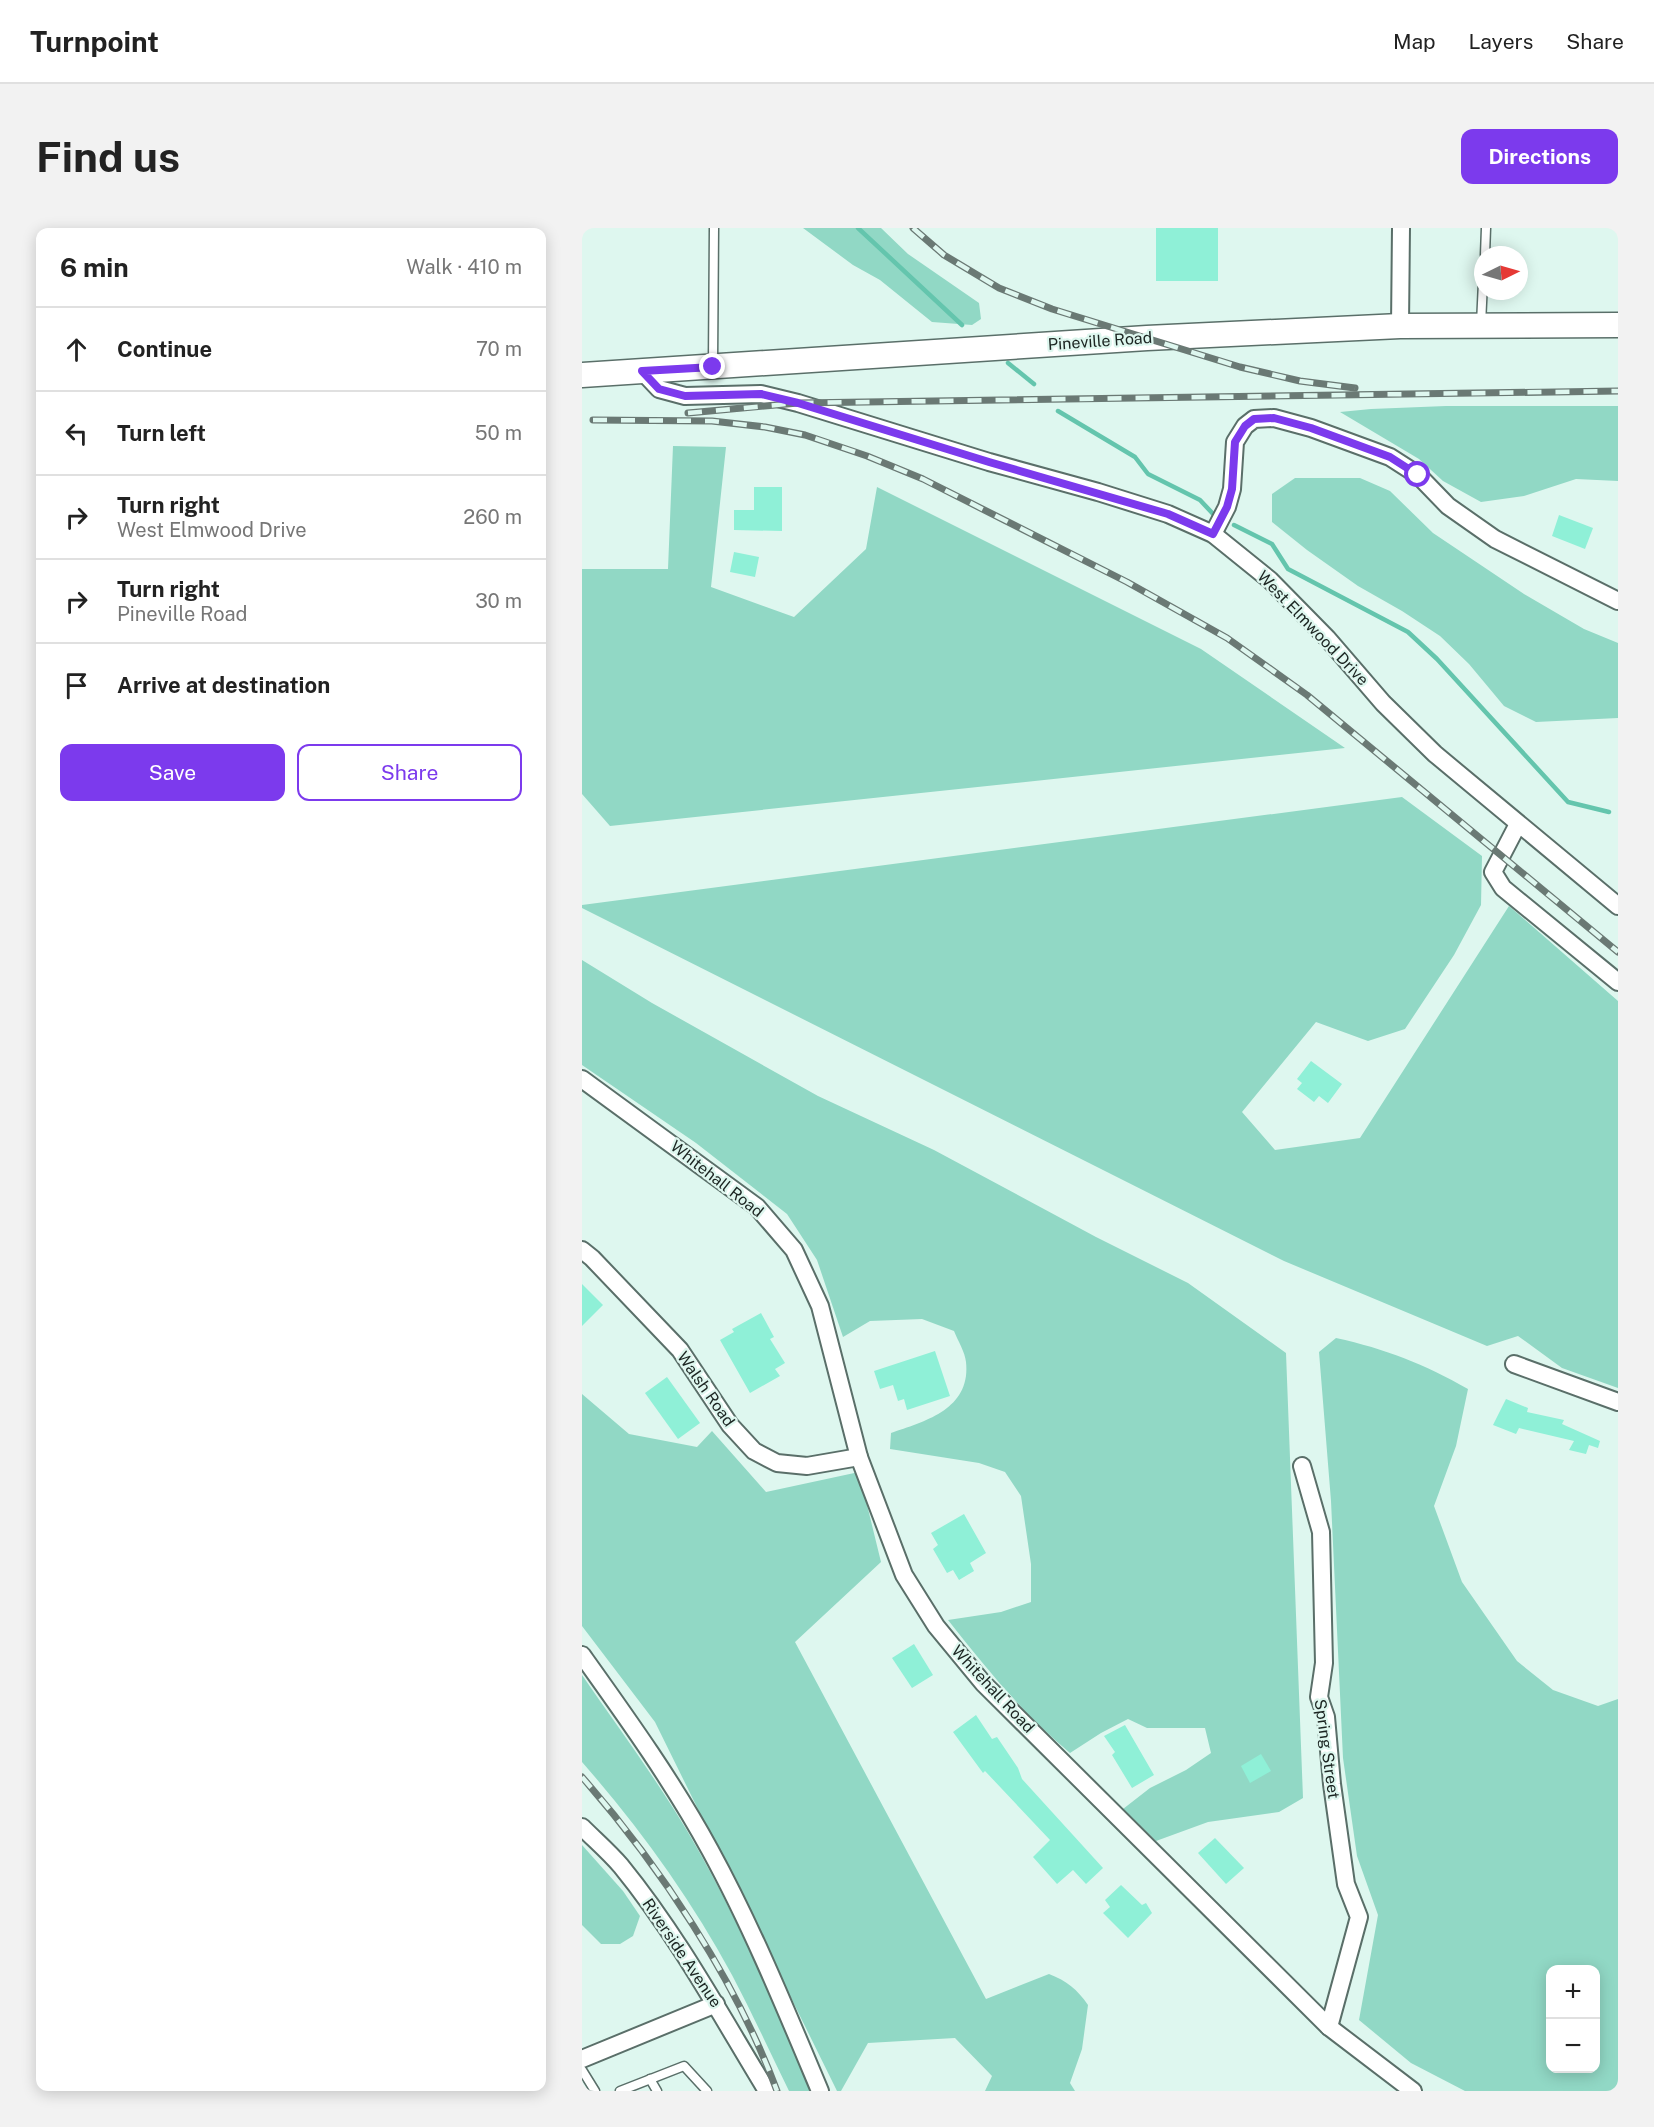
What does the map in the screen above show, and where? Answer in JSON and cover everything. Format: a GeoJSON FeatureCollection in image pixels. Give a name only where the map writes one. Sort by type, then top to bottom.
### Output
{"type":"FeatureCollection","features":[{"type":"Feature","properties":{"kind":"main road","name":"Pineville Road"},"geometry":{"type":"LineString","coordinates":[[582,375],[1147,338],[1400,326],[1618,325]]}},
{"type":"Feature","properties":{"kind":"street"},"geometry":{"type":"LineString","coordinates":[[1400,326],[1401,228]]}},
{"type":"Feature","properties":{"kind":"street","name":"West Elmwood Drive"},"geometry":{"type":"LineString","coordinates":[[642,371],[659,389],[685,396],[761,394],[798,403],[1168,514],[1213,534],[1270,580],[1327,638],[1383,703],[1435,754],[1618,906]]}},
{"type":"Feature","properties":{"kind":"street"},"geometry":{"type":"LineString","coordinates":[[1213,534],[1227,507],[1232,489],[1235,442],[1245,426],[1254,419],[1274,418],[1311,428],[1390,457],[1418,475],[1448,506],[1495,539],[1618,601]]}},
{"type":"Feature","properties":{"kind":"street"},"geometry":{"type":"LineString","coordinates":[[1518,824],[1493,872],[1503,888],[1618,982]]}},
{"type":"Feature","properties":{"kind":"street","name":"Whitehall Road"},"geometry":{"type":"LineString","coordinates":[[582,1079],[758,1207],[794,1250],[820,1306],[859,1457],[904,1575],[936,1626],[982,1683],[1329,2027],[1413,2091]]}},
{"type":"Feature","properties":{"kind":"street","name":"Walsh Road"},"geometry":{"type":"LineString","coordinates":[[582,1250],[680,1350],[730,1425],[754,1451],[777,1463],[807,1466],[859,1457]]}},
{"type":"Feature","properties":{"kind":"street"},"geometry":{"type":"LineString","coordinates":[[1514,1364],[1618,1402]]}},
{"type":"Feature","properties":{"kind":"street","name":"Spring Street"},"geometry":{"type":"LineString","coordinates":[[1302,1467],[1321,1532],[1324,1663],[1318,1697],[1326,1717],[1332,1784],[1346,1884],[1359,1917],[1329,2027]]}},
{"type":"Feature","properties":{"kind":"street"},"geometry":{"type":"LineString","coordinates":[[582,1655],[638,1733],[710,1849],[769,1970],[820,2091]]}},
{"type":"Feature","properties":{"kind":"street","name":"Riverside Avenue"},"geometry":{"type":"LineString","coordinates":[[582,1827],[620,1865],[670,1931],[717,2004],[767,2091]]}},
{"type":"Feature","properties":{"kind":"street"},"geometry":{"type":"LineString","coordinates":[[582,2059],[717,2004]]}},
{"type":"Feature","properties":{"kind":"lane"},"geometry":{"type":"LineString","coordinates":[[713,367],[714,228]]}},
{"type":"Feature","properties":{"kind":"lane"},"geometry":{"type":"LineString","coordinates":[[1485,246],[1486,228]]}},
{"type":"Feature","properties":{"kind":"lane"},"geometry":{"type":"LineString","coordinates":[[1480,324],[1482,300]]}},
{"type":"Feature","properties":{"kind":"lane"},"geometry":{"type":"LineString","coordinates":[[620,2091],[684,2066],[707,2091]]}},
{"type":"Feature","properties":{"kind":"lane"},"geometry":{"type":"LineString","coordinates":[[582,2070],[595,2091]]}},
{"type":"Feature","properties":{"kind":"lane"},"geometry":{"type":"LineString","coordinates":[[650,2079],[657,2091]]}},
{"type":"Feature","properties":{"kind":"green space"},"geometry":{"type":"Polygon","coordinates":[[[803,228],[881,228],[908,254],[979,303],[981,319],[972,325],[932,322],[880,280],[853,265],[803,228]]]}},
{"type":"Feature","properties":{"kind":"green space"},"geometry":{"type":"Polygon","coordinates":[[[1446,406],[1618,406],[1618,481],[1576,479],[1524,496],[1481,502],[1443,481],[1419,459],[1340,412],[1446,406]]]}},
{"type":"Feature","properties":{"kind":"green space"},"geometry":{"type":"Polygon","coordinates":[[[673,446],[726,447],[711,587],[794,617],[866,549],[877,487],[1201,649],[1345,748],[610,826],[582,794],[582,569],[668,569],[673,446]]]}},
{"type":"Feature","properties":{"kind":"green space"},"geometry":{"type":"Polygon","coordinates":[[[1295,478],[1360,478],[1390,491],[1433,533],[1524,594],[1584,629],[1618,643],[1618,718],[1536,722],[1504,706],[1469,664],[1440,636],[1358,586],[1272,522],[1272,494],[1295,478]]]}},
{"type":"Feature","properties":{"kind":"green space"},"geometry":{"type":"Polygon","coordinates":[[[1402,797],[1482,856],[1481,905],[1454,955],[1405,1029],[1368,1041],[1316,1022],[1242,1112],[1275,1150],[1360,1138],[1509,906],[1618,1001],[1618,1388],[1562,1368],[1518,1336],[1487,1346],[1284,1261],[582,908],[582,905],[1402,797]]]}},
{"type":"Feature","properties":{"kind":"green space"},"geometry":{"type":"Polygon","coordinates":[[[582,960],[652,1003],[818,1096],[934,1150],[1096,1237],[1188,1283],[1286,1353],[1303,1798],[1279,1812],[1208,1822],[1156,1841],[1123,1809],[1150,1788],[1186,1770],[1211,1753],[1205,1728],[1147,1728],[1128,1719],[1070,1753],[1021,1707],[991,1673],[948,1620],[1001,1612],[1031,1602],[1031,1564],[1021,1496],[1005,1472],[979,1463],[890,1449],[891,1433],[944,1411],[961,1391],[966,1378],[966,1362],[954,1331],[922,1319],[870,1321],[843,1337],[817,1260],[787,1214],[696,1143],[582,1065],[582,960]]]}},
{"type":"Feature","properties":{"kind":"green space"},"geometry":{"type":"Polygon","coordinates":[[[1336,1338],[1404,1358],[1468,1389],[1456,1446],[1434,1506],[1462,1582],[1517,1661],[1553,1690],[1598,1706],[1618,1699],[1618,2091],[1465,2091],[1411,2063],[1359,2020],[1378,1915],[1357,1856],[1343,1758],[1331,1501],[1319,1352],[1336,1338]]]}},
{"type":"Feature","properties":{"kind":"green space"},"geometry":{"type":"Polygon","coordinates":[[[582,1394],[629,1434],[697,1447],[712,1431],[766,1492],[859,1472],[881,1562],[795,1642],[986,1999],[1049,1974],[1071,1986],[1088,2005],[1082,2049],[1070,2083],[1075,2091],[985,2091],[992,2076],[955,2038],[868,2043],[841,2091],[837,2091],[655,1722],[582,1626],[582,1394]]]}},
{"type":"Feature","properties":{"kind":"green space"},"geometry":{"type":"Polygon","coordinates":[[[582,1675],[664,1794],[695,1844],[732,1913],[810,2091],[789,2091],[732,1975],[682,1891],[624,1812],[582,1762],[582,1675]]]}},
{"type":"Feature","properties":{"kind":"green space"},"geometry":{"type":"Polygon","coordinates":[[[582,1845],[623,1891],[640,1916],[633,1936],[620,1944],[601,1944],[582,1925],[582,1845]]]}},
{"type":"Feature","properties":{"kind":"building"},"geometry":{"type":"Polygon","coordinates":[[[1156,228],[1218,228],[1218,281],[1156,281],[1156,228]]]}},
{"type":"Feature","properties":{"kind":"building"},"geometry":{"type":"Polygon","coordinates":[[[754,487],[782,487],[782,531],[734,530],[734,510],[754,510],[754,487]]]}},
{"type":"Feature","properties":{"kind":"building"},"geometry":{"type":"Polygon","coordinates":[[[1559,515],[1593,528],[1585,549],[1552,536],[1559,515]]]}},
{"type":"Feature","properties":{"kind":"building"},"geometry":{"type":"Polygon","coordinates":[[[734,552],[759,557],[755,577],[730,572],[734,552]]]}},
{"type":"Feature","properties":{"kind":"building"},"geometry":{"type":"Polygon","coordinates":[[[1311,1061],[1342,1084],[1328,1103],[1319,1096],[1314,1102],[1297,1089],[1302,1083],[1297,1079],[1311,1061]]]}},
{"type":"Feature","properties":{"kind":"building"},"geometry":{"type":"Polygon","coordinates":[[[582,1284],[603,1305],[582,1326],[582,1284]]]}},
{"type":"Feature","properties":{"kind":"building"},"geometry":{"type":"Polygon","coordinates":[[[761,1313],[774,1337],[770,1339],[785,1363],[775,1369],[780,1376],[750,1393],[720,1340],[734,1332],[732,1329],[761,1313]]]}},
{"type":"Feature","properties":{"kind":"building"},"geometry":{"type":"Polygon","coordinates":[[[935,1351],[950,1396],[907,1410],[904,1399],[898,1401],[893,1385],[880,1389],[874,1371],[935,1351]]]}},
{"type":"Feature","properties":{"kind":"building"},"geometry":{"type":"Polygon","coordinates":[[[667,1377],[700,1423],[678,1439],[645,1393],[667,1377]]]}},
{"type":"Feature","properties":{"kind":"building"},"geometry":{"type":"Polygon","coordinates":[[[1506,1399],[1528,1408],[1527,1412],[1564,1420],[1562,1424],[1600,1441],[1598,1448],[1589,1445],[1586,1454],[1569,1450],[1574,1441],[1519,1428],[1516,1434],[1493,1425],[1506,1399]]]}},
{"type":"Feature","properties":{"kind":"building"},"geometry":{"type":"Polygon","coordinates":[[[964,1514],[986,1553],[970,1563],[974,1571],[959,1580],[953,1570],[947,1573],[933,1549],[938,1545],[931,1533],[964,1514]]]}},
{"type":"Feature","properties":{"kind":"building"},"geometry":{"type":"Polygon","coordinates":[[[914,1644],[933,1675],[912,1688],[892,1658],[914,1644]]]}},
{"type":"Feature","properties":{"kind":"building"},"geometry":{"type":"Polygon","coordinates":[[[976,1715],[992,1739],[997,1737],[1018,1768],[1022,1779],[1103,1868],[1086,1884],[1073,1870],[1057,1884],[1033,1857],[1050,1840],[985,1771],[983,1773],[953,1732],[976,1715]]]}},
{"type":"Feature","properties":{"kind":"building"},"geometry":{"type":"Polygon","coordinates":[[[1125,1725],[1154,1775],[1132,1788],[1112,1755],[1115,1752],[1104,1736],[1125,1725]]]}},
{"type":"Feature","properties":{"kind":"building"},"geometry":{"type":"Polygon","coordinates":[[[1261,1754],[1271,1771],[1250,1783],[1241,1766],[1261,1754]]]}},
{"type":"Feature","properties":{"kind":"building"},"geometry":{"type":"Polygon","coordinates":[[[1215,1838],[1244,1868],[1226,1884],[1198,1853],[1215,1838]]]}},
{"type":"Feature","properties":{"kind":"building"},"geometry":{"type":"Polygon","coordinates":[[[1121,1885],[1142,1905],[1146,1903],[1152,1913],[1128,1938],[1103,1913],[1110,1907],[1105,1900],[1121,1885]]]}},
{"type":"Feature","properties":{"kind":"waterway"},"geometry":{"type":"LineString","coordinates":[[858,228],[962,325]]}},
{"type":"Feature","properties":{"kind":"waterway"},"geometry":{"type":"LineString","coordinates":[[1008,363],[1034,384]]}},
{"type":"Feature","properties":{"kind":"waterway"},"geometry":{"type":"LineString","coordinates":[[1058,411],[1135,457],[1148,474],[1200,500],[1215,516]]}},
{"type":"Feature","properties":{"kind":"waterway"},"geometry":{"type":"LineString","coordinates":[[1234,525],[1272,544],[1288,569],[1408,632],[1437,659],[1568,802],[1609,812]]}},
{"type":"Feature","properties":{"kind":"railway"},"geometry":{"type":"LineString","coordinates":[[913,228],[944,255],[999,288],[1052,309],[1240,367],[1300,381],[1355,388]]}},
{"type":"Feature","properties":{"kind":"railway"},"geometry":{"type":"LineString","coordinates":[[688,413],[798,403],[1618,391]]}},
{"type":"Feature","properties":{"kind":"railway"},"geometry":{"type":"LineString","coordinates":[[593,420],[712,421],[765,427],[805,435],[867,456],[923,479],[1127,582],[1227,638],[1307,695],[1618,952]]}},
{"type":"Feature","properties":{"kind":"railway"},"geometry":{"type":"LineString","coordinates":[[582,1777],[640,1848],[718,1966],[760,2049],[777,2091]]}},
{"type":"Feature","properties":{"kind":"route"},"geometry":{"type":"LineString","coordinates":[[713,367],[642,371],[659,389],[685,396],[761,394],[798,403],[1168,514],[1213,534],[1227,507],[1232,489],[1235,442],[1245,426],[1254,419],[1274,418],[1311,428],[1390,457],[1418,475]]}}]}
